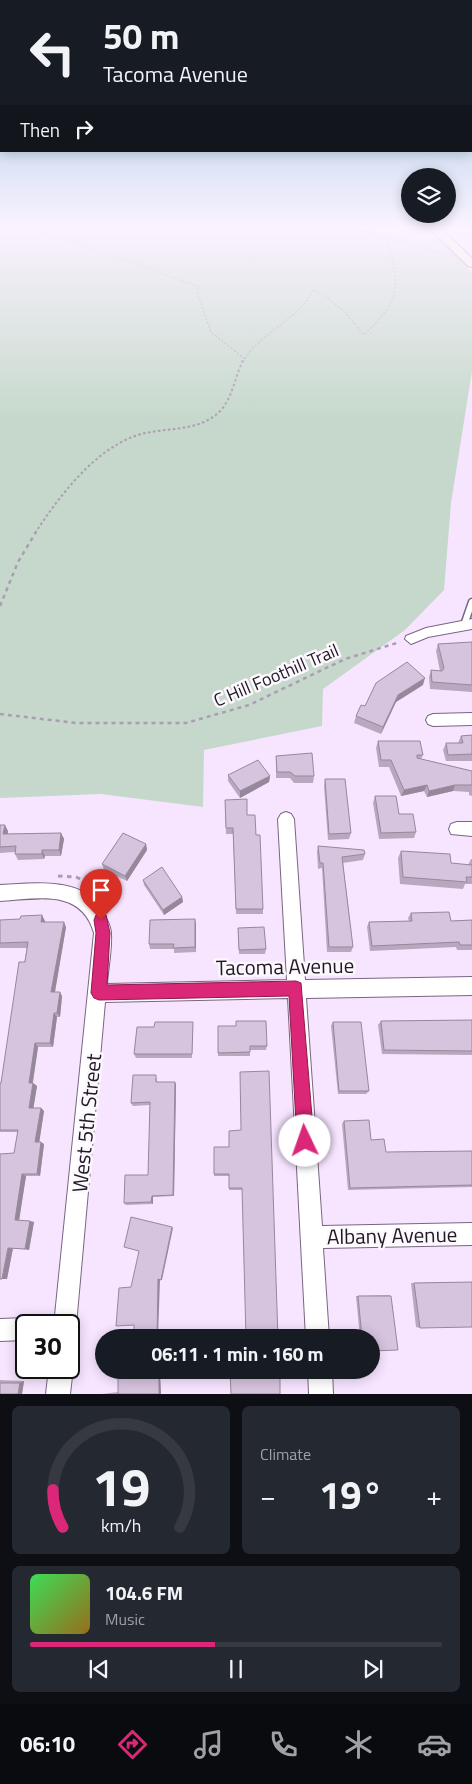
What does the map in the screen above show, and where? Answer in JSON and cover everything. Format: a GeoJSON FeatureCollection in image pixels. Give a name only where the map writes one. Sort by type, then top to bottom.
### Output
{"type":"FeatureCollection","features":[{"type":"Feature","properties":{"kind":"street"},"geometry":{"type":"LineString","coordinates":[[412,638],[468,624]]}},
{"type":"Feature","properties":{"kind":"street"},"geometry":{"type":"LineString","coordinates":[[433,720],[472,719]]}},
{"type":"Feature","properties":{"kind":"street"},"geometry":{"type":"LineString","coordinates":[[286,819],[317,1329]]}},
{"type":"Feature","properties":{"kind":"street","name":"West 5th Street"},"geometry":{"type":"LineString","coordinates":[[0,893],[71,893],[84,899],[101,920],[103,933],[99,993],[66,1314]]}},
{"type":"Feature","properties":{"kind":"street","name":"Tacoma Avenue"},"geometry":{"type":"LineString","coordinates":[[99,993],[472,986]]}},
{"type":"Feature","properties":{"kind":"street","name":"Albany Avenue"},"geometry":{"type":"LineString","coordinates":[[311,1236],[472,1234]]}},
{"type":"Feature","properties":{"kind":"street"},"geometry":{"type":"LineString","coordinates":[[0,1330],[15,1329]]}},
{"type":"Feature","properties":{"kind":"street"},"geometry":{"type":"LineString","coordinates":[[58,1394],[60,1379]]}},
{"type":"Feature","properties":{"kind":"street"},"geometry":{"type":"LineString","coordinates":[[320,1379],[321,1394]]}},
{"type":"Feature","properties":{"kind":"lane"},"geometry":{"type":"LineString","coordinates":[[468,624],[472,602]]}},
{"type":"Feature","properties":{"kind":"path"},"geometry":{"type":"LineString","coordinates":[[197,292],[211,332],[245,359]]}},
{"type":"Feature","properties":{"kind":"path"},"geometry":{"type":"LineString","coordinates":[[0,606],[21,557],[37,530],[87,467],[133,437],[159,430],[197,426],[206,423],[223,408],[252,347],[300,310],[313,292]]}},
{"type":"Feature","properties":{"kind":"path"},"geometry":{"type":"LineString","coordinates":[[318,292],[355,321],[364,335],[384,317],[392,303],[394,292]]}},
{"type":"Feature","properties":{"kind":"path","name":"C Hill Foothill Trail"},"geometry":{"type":"LineString","coordinates":[[0,714],[76,723],[186,723],[250,705],[345,659],[412,638]]}},
{"type":"Feature","properties":{"kind":"path"},"geometry":{"type":"LineString","coordinates":[[58,876],[76,877],[93,885]]}},
{"type":"Feature","properties":{"kind":"green space"},"geometry":{"type":"Polygon","coordinates":[[[0,292],[472,292],[472,371],[451,503],[444,590],[405,630],[323,689],[322,726],[204,750],[203,807],[101,794],[0,798],[0,292]]]}},
{"type":"Feature","properties":{"kind":"building"},"geometry":{"type":"Polygon","coordinates":[[[472,642],[472,685],[432,682],[431,670],[442,671],[444,668],[438,644],[472,642]]]}},
{"type":"Feature","properties":{"kind":"building"},"geometry":{"type":"Polygon","coordinates":[[[407,662],[425,678],[398,695],[383,727],[356,716],[361,705],[365,706],[376,683],[407,662]]]}},
{"type":"Feature","properties":{"kind":"building"},"geometry":{"type":"Polygon","coordinates":[[[472,735],[472,754],[448,755],[446,743],[463,743],[461,736],[472,735]]]}},
{"type":"Feature","properties":{"kind":"building"},"geometry":{"type":"Polygon","coordinates":[[[378,741],[420,741],[423,755],[417,755],[417,758],[472,771],[472,785],[455,785],[429,791],[427,785],[404,790],[391,760],[381,760],[378,741]]]}},
{"type":"Feature","properties":{"kind":"building"},"geometry":{"type":"Polygon","coordinates":[[[312,753],[314,776],[295,776],[290,772],[277,772],[276,756],[312,753]]]}},
{"type":"Feature","properties":{"kind":"building"},"geometry":{"type":"Polygon","coordinates":[[[258,760],[270,776],[240,791],[228,775],[258,760]]]}},
{"type":"Feature","properties":{"kind":"building"},"geometry":{"type":"Polygon","coordinates":[[[325,779],[345,779],[351,833],[329,834],[325,779]]]}},
{"type":"Feature","properties":{"kind":"building"},"geometry":{"type":"Polygon","coordinates":[[[375,796],[396,796],[399,814],[413,814],[416,832],[381,833],[375,796]]]}},
{"type":"Feature","properties":{"kind":"building"},"geometry":{"type":"Polygon","coordinates":[[[247,799],[247,815],[255,815],[256,835],[260,835],[263,909],[236,909],[233,828],[226,828],[225,800],[247,799]]]}},
{"type":"Feature","properties":{"kind":"building"},"geometry":{"type":"Polygon","coordinates":[[[0,825],[5,825],[3,834],[61,833],[59,850],[42,850],[42,854],[15,854],[16,846],[0,847],[0,825]]]}},
{"type":"Feature","properties":{"kind":"building"},"geometry":{"type":"Polygon","coordinates":[[[123,833],[146,844],[125,876],[102,864],[123,833]]]}},
{"type":"Feature","properties":{"kind":"building"},"geometry":{"type":"Polygon","coordinates":[[[318,846],[364,850],[365,854],[342,857],[353,947],[329,947],[323,863],[320,863],[318,846]]]}},
{"type":"Feature","properties":{"kind":"building"},"geometry":{"type":"Polygon","coordinates":[[[401,851],[450,854],[451,863],[472,865],[472,877],[466,877],[467,882],[403,877],[401,851]]]}},
{"type":"Feature","properties":{"kind":"building"},"geometry":{"type":"Polygon","coordinates":[[[162,867],[182,897],[163,910],[143,880],[162,867]]]}},
{"type":"Feature","properties":{"kind":"building"},"geometry":{"type":"Polygon","coordinates":[[[449,912],[451,921],[472,920],[472,945],[460,945],[459,942],[372,946],[369,922],[412,921],[411,913],[449,912]]]}},
{"type":"Feature","properties":{"kind":"building"},"geometry":{"type":"Polygon","coordinates":[[[42,915],[41,922],[64,922],[51,992],[60,992],[57,1013],[54,1013],[50,1043],[35,1043],[29,1083],[33,1083],[29,1108],[41,1108],[35,1142],[41,1142],[37,1174],[22,1174],[15,1220],[30,1221],[25,1249],[8,1248],[2,1279],[0,1279],[0,1154],[14,1153],[18,1130],[0,1130],[0,1083],[19,962],[25,962],[28,942],[0,943],[0,920],[42,915]]]}},
{"type":"Feature","properties":{"kind":"building"},"geometry":{"type":"Polygon","coordinates":[[[195,919],[195,947],[173,948],[174,944],[149,944],[150,920],[195,919]]]}},
{"type":"Feature","properties":{"kind":"building"},"geometry":{"type":"Polygon","coordinates":[[[264,927],[266,949],[239,950],[238,928],[264,927]]]}},
{"type":"Feature","properties":{"kind":"building"},"geometry":{"type":"Polygon","coordinates":[[[472,1020],[472,1051],[384,1050],[381,1021],[472,1020]]]}},
{"type":"Feature","properties":{"kind":"building"},"geometry":{"type":"Polygon","coordinates":[[[236,1021],[266,1021],[267,1046],[250,1046],[250,1052],[218,1053],[218,1026],[236,1026],[236,1021]]]}},
{"type":"Feature","properties":{"kind":"building"},"geometry":{"type":"Polygon","coordinates":[[[155,1022],[193,1022],[192,1054],[134,1054],[137,1027],[154,1027],[155,1022]]]}},
{"type":"Feature","properties":{"kind":"building"},"geometry":{"type":"Polygon","coordinates":[[[333,1022],[361,1022],[369,1091],[339,1091],[333,1022]]]}},
{"type":"Feature","properties":{"kind":"building"},"geometry":{"type":"Polygon","coordinates":[[[269,1071],[278,1329],[246,1329],[242,1188],[229,1188],[229,1174],[214,1174],[214,1147],[229,1147],[229,1131],[241,1130],[240,1072],[269,1071]]]}},
{"type":"Feature","properties":{"kind":"building"},"geometry":{"type":"Polygon","coordinates":[[[133,1075],[156,1075],[156,1082],[175,1082],[173,1195],[152,1196],[151,1202],[124,1203],[125,1175],[148,1175],[150,1102],[131,1103],[133,1075]]]}},
{"type":"Feature","properties":{"kind":"building"},"geometry":{"type":"Polygon","coordinates":[[[369,1120],[371,1140],[384,1139],[386,1152],[472,1151],[472,1185],[350,1188],[344,1121],[369,1120]]]}},
{"type":"Feature","properties":{"kind":"building"},"geometry":{"type":"Polygon","coordinates":[[[131,1217],[172,1227],[161,1280],[158,1279],[157,1329],[134,1329],[134,1325],[116,1326],[119,1288],[131,1287],[139,1251],[124,1247],[131,1217]]]}},
{"type":"Feature","properties":{"kind":"building"},"geometry":{"type":"Polygon","coordinates":[[[472,1282],[472,1327],[420,1328],[414,1283],[472,1282]]]}},
{"type":"Feature","properties":{"kind":"building"},"geometry":{"type":"Polygon","coordinates":[[[358,1296],[391,1296],[398,1350],[380,1351],[380,1329],[361,1329],[358,1296]]]}},
{"type":"Feature","properties":{"kind":"building"},"geometry":{"type":"Polygon","coordinates":[[[118,1379],[159,1379],[159,1394],[118,1394],[118,1379]]]}},
{"type":"Feature","properties":{"kind":"building"},"geometry":{"type":"Polygon","coordinates":[[[230,1379],[280,1379],[280,1394],[231,1394],[230,1379]]]}},
{"type":"Feature","properties":{"kind":"building"},"geometry":{"type":"Polygon","coordinates":[[[0,1383],[20,1383],[18,1394],[0,1394],[0,1383]]]}},
{"type":"Feature","properties":{"kind":"route"},"geometry":{"type":"LineString","coordinates":[[101,920],[103,933],[99,993],[296,988],[305,1141]]}}]}
